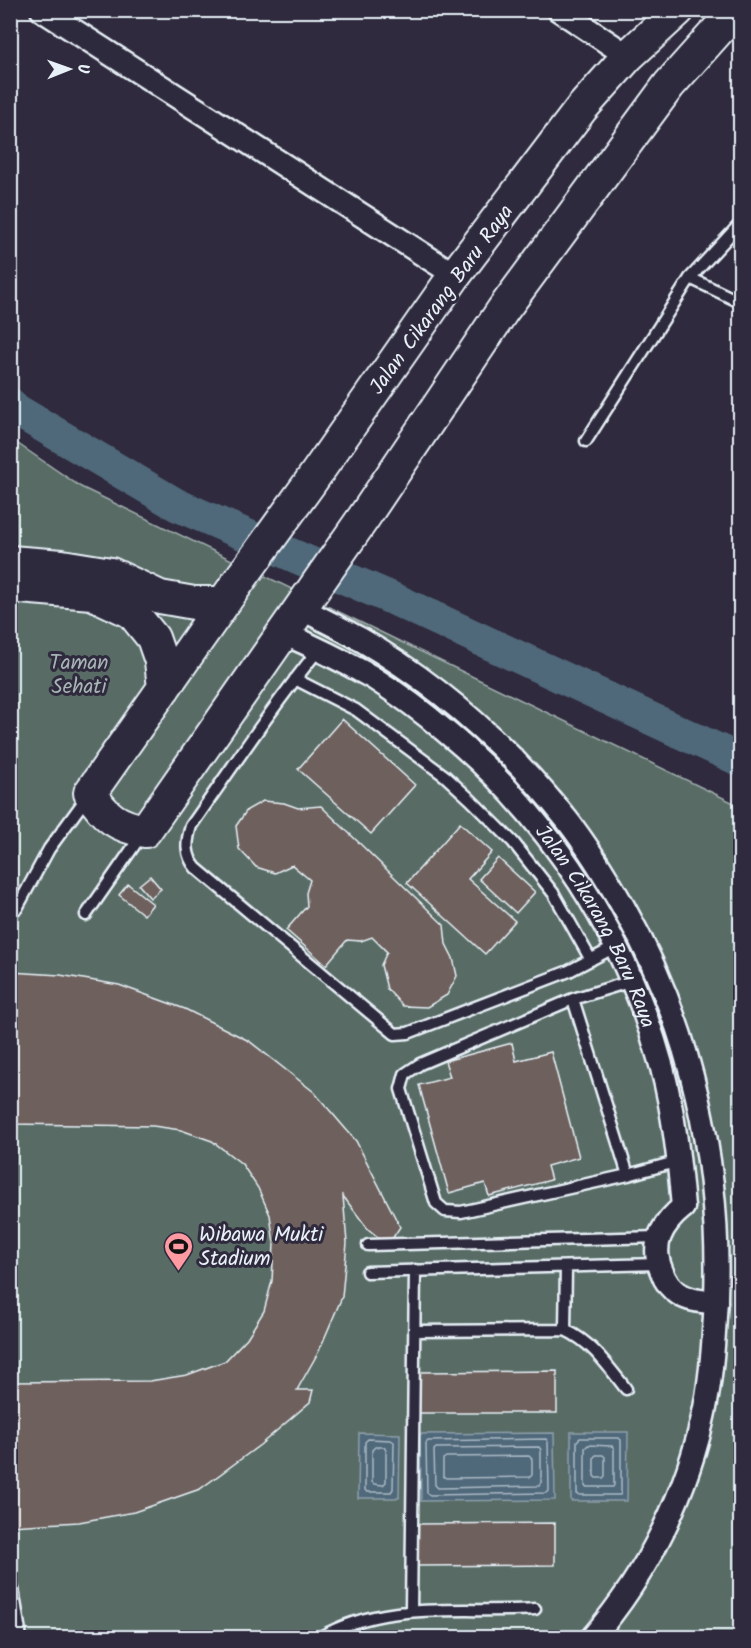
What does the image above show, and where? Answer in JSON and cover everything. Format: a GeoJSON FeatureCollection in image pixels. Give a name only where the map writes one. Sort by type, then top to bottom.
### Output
{"type":"FeatureCollection","features":[{"type":"Feature","properties":{"kind":"main road","name":"Jalan Cikarang Baru Raya"},"geometry":{"type":"LineString","coordinates":[[90,793],[454,275],[581,109],[628,56],[678,10]]}},
{"type":"Feature","properties":{"kind":"main road"},"geometry":{"type":"LineString","coordinates":[[90,793],[99,808],[112,820],[128,828],[145,831],[364,517],[503,310],[669,85],[736,10]]}},
{"type":"Feature","properties":{"kind":"main road"},"geometry":{"type":"LineString","coordinates":[[10,562],[62,566],[111,574],[160,597],[194,603],[223,603]]}},
{"type":"Feature","properties":{"kind":"main road"},"geometry":{"type":"LineString","coordinates":[[10,588],[92,593],[132,612],[153,638],[161,661],[164,688]]}},
{"type":"Feature","properties":{"kind":"street"},"geometry":{"type":"LineString","coordinates":[[42,10],[454,275]]}},
{"type":"Feature","properties":{"kind":"street"},"geometry":{"type":"LineString","coordinates":[[559,10],[628,56]]}},
{"type":"Feature","properties":{"kind":"street","name":"Jalan Cikarang Baru Raya"},"geometry":{"type":"LineString","coordinates":[[294,616],[319,649],[373,678],[423,712],[470,752],[514,795],[552,842],[587,892],[617,946],[649,1025],[673,1115],[680,1161],[683,1207]]}},
{"type":"Feature","properties":{"kind":"street","name":"Jalan Cikarang Baru Raya"},"geometry":{"type":"LineString","coordinates":[[294,616],[371,646],[419,678],[474,721],[523,769],[568,822],[588,850],[608,879],[642,940],[669,1003],[694,1081],[706,1137],[717,1238],[713,1347],[704,1410],[696,1445],[671,1512],[637,1576],[592,1638]]}},
{"type":"Feature","properties":{"kind":"street"},"geometry":{"type":"LineString","coordinates":[[715,1206],[683,1207],[665,1225],[659,1237],[657,1250],[658,1264],[666,1281],[680,1294],[697,1301],[716,1302]]}},
{"type":"Feature","properties":{"kind":"lane"},"geometry":{"type":"LineString","coordinates":[[586,441],[690,278],[741,224]]}},
{"type":"Feature","properties":{"kind":"lane"},"geometry":{"type":"LineString","coordinates":[[690,278],[741,302]]}},
{"type":"Feature","properties":{"kind":"lane"},"geometry":{"type":"LineString","coordinates":[[319,649],[295,679],[191,826],[188,845],[190,860],[196,868],[396,1034],[408,1033],[569,971],[617,946]]}},
{"type":"Feature","properties":{"kind":"lane"},"geometry":{"type":"LineString","coordinates":[[295,679],[356,710],[445,776],[513,842],[554,894],[591,960]]}},
{"type":"Feature","properties":{"kind":"lane","name":"Jalan Cikarang Baru Raya"},"geometry":{"type":"LineString","coordinates":[[17,909],[49,849],[90,793]]}},
{"type":"Feature","properties":{"kind":"lane"},"geometry":{"type":"LineString","coordinates":[[86,915],[145,831]]}},
{"type":"Feature","properties":{"kind":"lane"},"geometry":{"type":"LineString","coordinates":[[632,981],[573,999],[420,1064],[405,1074],[401,1089],[436,1203],[446,1211],[461,1212],[628,1175],[680,1161]]}},
{"type":"Feature","properties":{"kind":"lane"},"geometry":{"type":"LineString","coordinates":[[573,999],[628,1175]]}},
{"type":"Feature","properties":{"kind":"lane"},"geometry":{"type":"LineString","coordinates":[[368,1245],[659,1237]]}},
{"type":"Feature","properties":{"kind":"lane"},"geometry":{"type":"LineString","coordinates":[[367,1272],[658,1264]]}},
{"type":"Feature","properties":{"kind":"lane"},"geometry":{"type":"LineString","coordinates":[[565,1330],[566,1267]]}},
{"type":"Feature","properties":{"kind":"lane"},"geometry":{"type":"LineString","coordinates":[[411,1611],[415,1270]]}},
{"type":"Feature","properties":{"kind":"lane"},"geometry":{"type":"LineString","coordinates":[[414,1331],[565,1330],[578,1336],[598,1353],[626,1389]]}},
{"type":"Feature","properties":{"kind":"lane"},"geometry":{"type":"LineString","coordinates":[[13,1589],[21,1638]]}},
{"type":"Feature","properties":{"kind":"lane"},"geometry":{"type":"LineString","coordinates":[[319,1638],[338,1627],[375,1616],[411,1611],[535,1609]]}},
{"type":"Feature","properties":{"kind":"green space","name":"Taman Sehati"},"geometry":{"type":"Polygon","coordinates":[[[11,439],[81,487],[740,806],[740,1637],[11,1637],[11,439]]]}},
{"type":"Feature","properties":{"kind":"water"},"geometry":{"type":"Polygon","coordinates":[[[571,1432],[628,1432],[627,1501],[571,1501],[571,1432]]]}},
{"type":"Feature","properties":{"kind":"water"},"geometry":{"type":"Polygon","coordinates":[[[359,1433],[400,1434],[399,1498],[358,1498],[359,1433]]]}},
{"type":"Feature","properties":{"kind":"water"},"geometry":{"type":"Polygon","coordinates":[[[554,1433],[555,1500],[421,1501],[420,1434],[554,1433]]]}},
{"type":"Feature","properties":{"kind":"building"},"geometry":{"type":"Polygon","coordinates":[[[342,719],[415,785],[371,834],[298,769],[342,719]]]}},
{"type":"Feature","properties":{"kind":"building"},"geometry":{"type":"Polygon","coordinates":[[[263,801],[284,803],[298,808],[321,806],[444,925],[446,944],[453,958],[457,976],[447,995],[427,1007],[403,1006],[387,989],[381,965],[387,952],[372,937],[361,941],[347,940],[326,965],[286,930],[307,906],[306,893],[310,880],[292,865],[275,873],[256,867],[239,849],[236,826],[247,810],[263,801]]]}},
{"type":"Feature","properties":{"kind":"building"},"geometry":{"type":"Polygon","coordinates":[[[460,823],[492,852],[468,879],[515,921],[485,954],[407,883],[460,823]]]}},
{"type":"Feature","properties":{"kind":"building"},"geometry":{"type":"Polygon","coordinates":[[[498,858],[535,892],[516,913],[479,879],[498,858]]]}},
{"type":"Feature","properties":{"kind":"building"},"geometry":{"type":"Polygon","coordinates":[[[150,876],[161,889],[150,898],[139,885],[150,876]]]}},
{"type":"Feature","properties":{"kind":"building"},"geometry":{"type":"Polygon","coordinates":[[[128,884],[153,904],[144,915],[119,895],[128,884]]]}},
{"type":"Feature","properties":{"kind":"building","name":"Wibawa Mukti Stadium"},"geometry":{"type":"Polygon","coordinates":[[[10,972],[60,975],[119,985],[185,1009],[249,1041],[314,1092],[356,1141],[400,1227],[388,1245],[368,1229],[343,1196],[347,1243],[342,1297],[319,1351],[297,1390],[313,1390],[310,1402],[260,1445],[200,1489],[134,1512],[79,1522],[10,1526],[10,1382],[150,1381],[187,1375],[225,1361],[247,1338],[264,1311],[272,1281],[274,1244],[270,1215],[258,1188],[242,1164],[212,1141],[181,1130],[153,1126],[10,1124],[10,972]]]}},
{"type":"Feature","properties":{"kind":"building"},"geometry":{"type":"Polygon","coordinates":[[[512,1043],[516,1061],[551,1052],[579,1157],[547,1166],[551,1180],[489,1196],[485,1183],[449,1193],[419,1085],[450,1077],[445,1061],[512,1043]]]}},
{"type":"Feature","properties":{"kind":"building"},"geometry":{"type":"Polygon","coordinates":[[[557,1371],[557,1413],[419,1413],[419,1372],[557,1371]]]}},
{"type":"Feature","properties":{"kind":"building"},"geometry":{"type":"Polygon","coordinates":[[[555,1523],[555,1565],[417,1566],[417,1524],[555,1523]]]}},
{"type":"Feature","properties":{"kind":"waterway"},"geometry":{"type":"LineString","coordinates":[[10,404],[16,410],[177,505],[398,601],[740,760]]}},
{"type":"Feature","properties":{"kind":"place","name":"Wibawa Mukti Stadium"},"geometry":{"type":"Point","coordinates":[178,1272]}}]}
